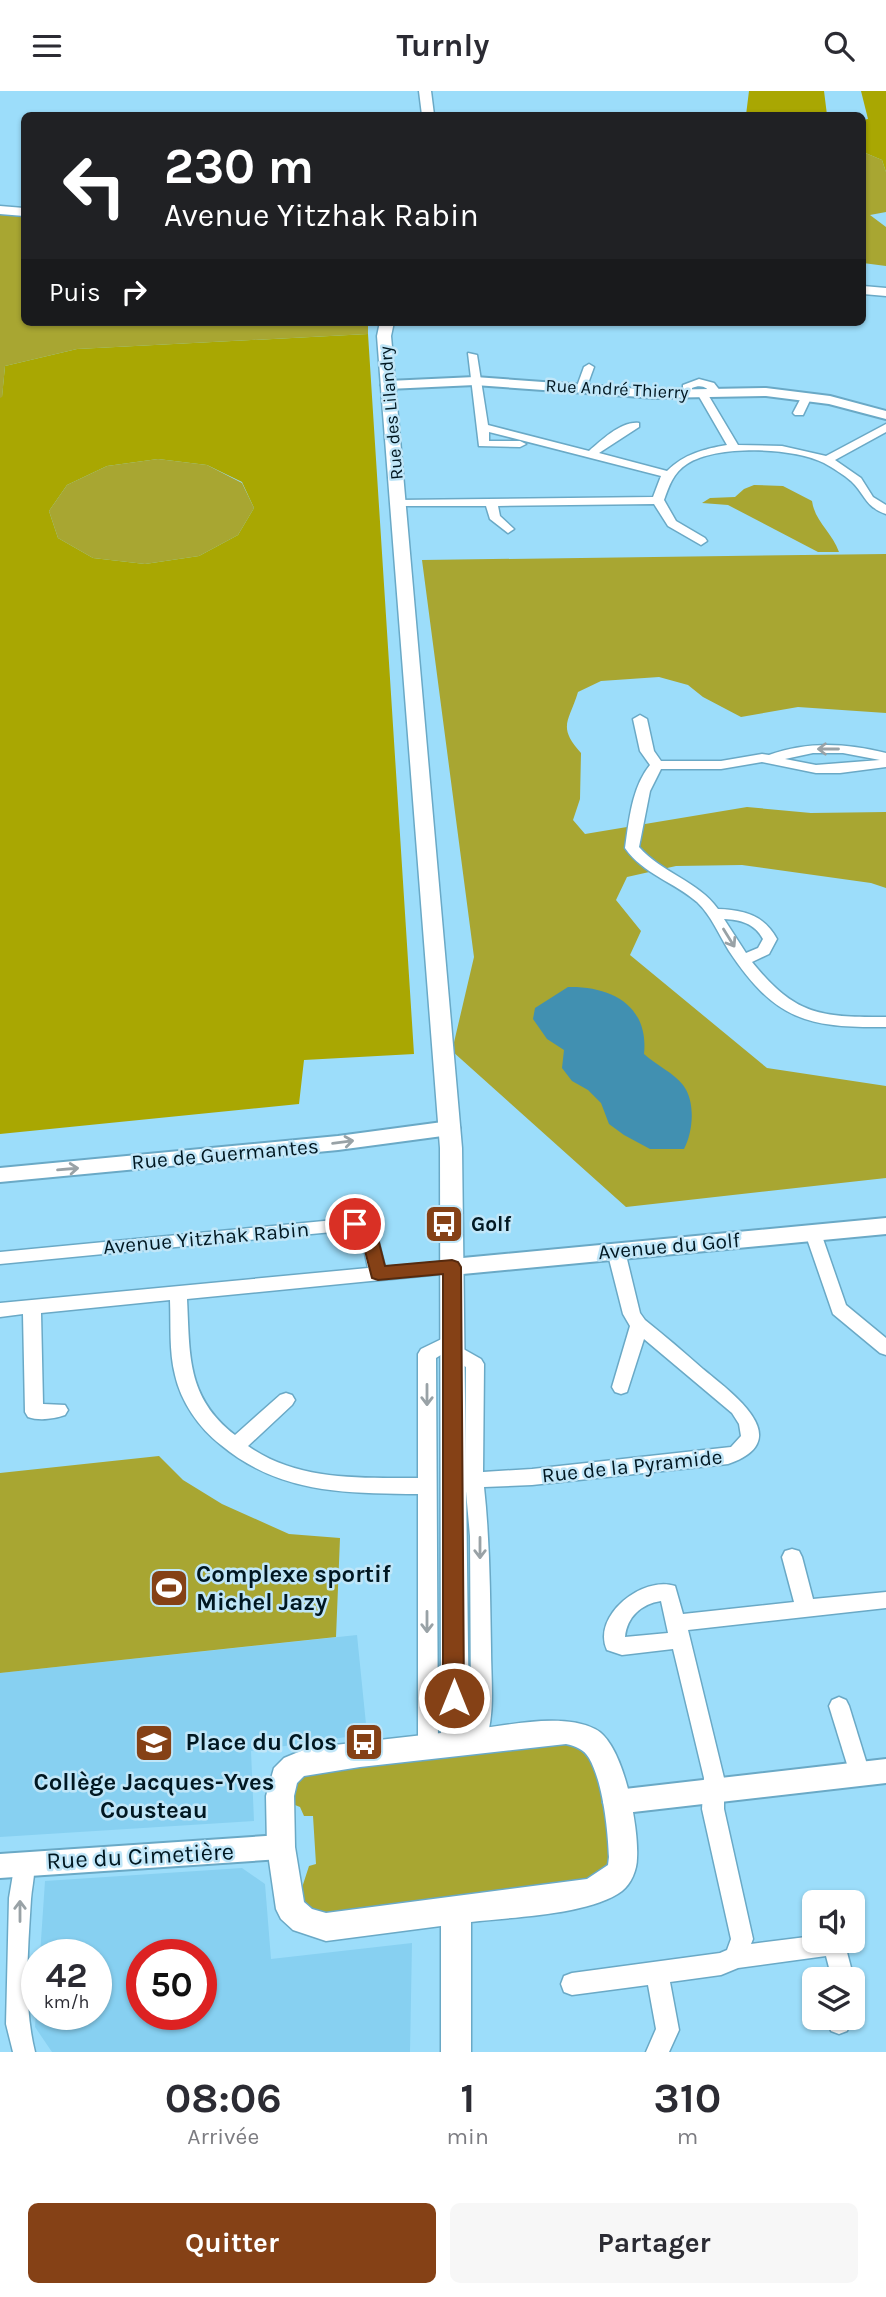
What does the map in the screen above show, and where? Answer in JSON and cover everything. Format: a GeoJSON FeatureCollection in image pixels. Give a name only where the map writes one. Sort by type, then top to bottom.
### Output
{"type":"FeatureCollection","features":[{"type":"Feature","properties":{"kind":"main road"},"geometry":{"type":"LineString","coordinates":[[425,91],[428,112]]}},
{"type":"Feature","properties":{"kind":"main road"},"geometry":{"type":"LineString","coordinates":[[0,209],[21,212]]}},
{"type":"Feature","properties":{"kind":"main road"},"geometry":{"type":"LineString","coordinates":[[866,290],[886,292]]}},
{"type":"Feature","properties":{"kind":"main road","name":"Rue des Lilandry"},"geometry":{"type":"LineString","coordinates":[[386,326],[384,336],[450,1128],[453,1744]]}},
{"type":"Feature","properties":{"kind":"main road"},"geometry":{"type":"LineString","coordinates":[[566,1732],[584,1735],[599,1750],[616,1802],[622,1839],[622,1867],[609,1884],[588,1893],[326,1927],[303,1920],[291,1909],[281,1847],[280,1786],[284,1777],[294,1767],[308,1761],[566,1732]]}},
{"type":"Feature","properties":{"kind":"main road"},"geometry":{"type":"LineString","coordinates":[[456,1910],[456,2052]]}},
{"type":"Feature","properties":{"kind":"street"},"geometry":{"type":"LineString","coordinates":[[472,355],[483,427],[667,474]]}},
{"type":"Feature","properties":{"kind":"street"},"geometry":{"type":"LineString","coordinates":[[581,389],[589,366]]}},
{"type":"Feature","properties":{"kind":"street"},"geometry":{"type":"LineString","coordinates":[[689,370],[734,447]]}},
{"type":"Feature","properties":{"kind":"street","name":"Rue André Thierry"},"geometry":{"type":"LineString","coordinates":[[388,385],[475,381],[641,394],[701,390],[766,392],[854,405],[886,415]]}},
{"type":"Feature","properties":{"kind":"street"},"geometry":{"type":"LineString","coordinates":[[800,413],[807,396]]}},
{"type":"Feature","properties":{"kind":"street"},"geometry":{"type":"LineString","coordinates":[[590,455],[635,425]]}},
{"type":"Feature","properties":{"kind":"street"},"geometry":{"type":"LineString","coordinates":[[828,460],[886,427]]}},
{"type":"Feature","properties":{"kind":"street"},"geometry":{"type":"LineString","coordinates":[[701,541],[672,523],[658,500],[660,487],[667,474],[692,457],[734,447],[784,449],[828,460],[857,479],[869,499],[886,510]]}},
{"type":"Feature","properties":{"kind":"street"},"geometry":{"type":"LineString","coordinates":[[398,504],[546,502],[554,509],[575,512],[590,508],[594,501],[658,500]]}},
{"type":"Feature","properties":{"kind":"street"},"geometry":{"type":"LineString","coordinates":[[491,502],[494,517],[508,529]]}},
{"type":"Feature","properties":{"kind":"street"},"geometry":{"type":"LineString","coordinates":[[640,719],[647,751],[657,765]]}},
{"type":"Feature","properties":{"kind":"street"},"geometry":{"type":"LineString","coordinates":[[886,760],[823,749],[721,765],[657,765],[649,774],[632,848],[641,859],[700,898],[716,914],[726,936],[782,1004],[801,1014],[838,1022],[886,1023]]}},
{"type":"Feature","properties":{"kind":"street"},"geometry":{"type":"LineString","coordinates":[[771,759],[816,769],[863,767],[886,760]]}},
{"type":"Feature","properties":{"kind":"street"},"geometry":{"type":"LineString","coordinates":[[716,914],[746,917],[758,921],[766,929],[770,939],[764,951],[744,960]]}},
{"type":"Feature","properties":{"kind":"street","name":"Rue de Guermantes"},"geometry":{"type":"LineString","coordinates":[[0,1175],[338,1143],[450,1128]]}},
{"type":"Feature","properties":{"kind":"street","name":"Avenue Yitzhak Rabin"},"geometry":{"type":"LineString","coordinates":[[0,1258],[355,1224],[369,1231],[378,1273]]}},
{"type":"Feature","properties":{"kind":"street","name":"Avenue du Golf"},"geometry":{"type":"LineString","coordinates":[[452,1267],[886,1226]]}},
{"type":"Feature","properties":{"kind":"street"},"geometry":{"type":"LineString","coordinates":[[813,1233],[839,1309],[886,1348]]}},
{"type":"Feature","properties":{"kind":"street","name":"Rue de la Pyramide"},"geometry":{"type":"LineString","coordinates":[[474,1480],[533,1477],[727,1456],[743,1448],[751,1430],[747,1419],[738,1408],[639,1325],[632,1314],[616,1251]]}},
{"type":"Feature","properties":{"kind":"street"},"geometry":{"type":"LineString","coordinates":[[0,1310],[452,1267]]}},
{"type":"Feature","properties":{"kind":"street"},"geometry":{"type":"LineString","coordinates":[[178,1292],[181,1360],[190,1394],[209,1423],[234,1447],[264,1467],[298,1479],[341,1485],[427,1486]]}},
{"type":"Feature","properties":{"kind":"street"},"geometry":{"type":"LineString","coordinates":[[32,1307],[34,1412],[59,1410]]}},
{"type":"Feature","properties":{"kind":"street"},"geometry":{"type":"LineString","coordinates":[[621,1387],[639,1325]]}},
{"type":"Feature","properties":{"kind":"street"},"geometry":{"type":"LineString","coordinates":[[452,1346],[475,1364],[474,1480],[480,1549],[481,1709],[453,1744],[427,1486],[427,1354],[452,1346]]}},
{"type":"Feature","properties":{"kind":"street"},"geometry":{"type":"LineString","coordinates":[[234,1447],[286,1400]]}},
{"type":"Feature","properties":{"kind":"street"},"geometry":{"type":"LineString","coordinates":[[792,1557],[806,1609]]}},
{"type":"Feature","properties":{"kind":"street"},"geometry":{"type":"LineString","coordinates":[[736,1957],[742,1939],[713,1809],[714,1778],[678,1632],[806,1609],[886,1599]]}},
{"type":"Feature","properties":{"kind":"street"},"geometry":{"type":"LineString","coordinates":[[839,1706],[860,1774]]}},
{"type":"Feature","properties":{"kind":"street"},"geometry":{"type":"LineString","coordinates":[[616,1802],[886,1771]]}},
{"type":"Feature","properties":{"kind":"street","name":"Rue du Cimetière"},"geometry":{"type":"LineString","coordinates":[[12,1864],[281,1847]]}},
{"type":"Feature","properties":{"kind":"street"},"geometry":{"type":"LineString","coordinates":[[12,1864],[20,1898],[8,2026],[24,2052]]}},
{"type":"Feature","properties":{"kind":"street"},"geometry":{"type":"LineString","coordinates":[[572,1984],[721,1964],[736,1957],[834,1944],[840,1967]]}},
{"type":"Feature","properties":{"kind":"street"},"geometry":{"type":"LineString","coordinates":[[657,1972],[668,2030],[657,2052]]}},
{"type":"Feature","properties":{"kind":"shaded area"},"geometry":{"type":"Polygon","coordinates":[[[749,91],[824,91],[827,112],[746,112],[749,91]]]}},
{"type":"Feature","properties":{"kind":"shaded area"},"geometry":{"type":"Polygon","coordinates":[[[861,91],[886,91],[886,172],[882,160],[866,153],[868,119],[861,91]]]}},
{"type":"Feature","properties":{"kind":"shaded area"},"geometry":{"type":"Polygon","coordinates":[[[866,153],[882,160],[886,172],[886,212],[870,215],[886,227],[886,266],[866,263],[866,153]]]}},
{"type":"Feature","properties":{"kind":"shaded area"},"geometry":{"type":"Polygon","coordinates":[[[0,208],[21,210],[21,326],[368,326],[368,334],[77,349],[5,366],[0,398],[0,208]]]}},
{"type":"Feature","properties":{"kind":"shaded area"},"geometry":{"type":"Polygon","coordinates":[[[368,334],[414,1054],[304,1060],[299,1104],[0,1134],[0,398],[5,366],[77,349],[368,334]],[[158,459],[107,466],[67,485],[49,511],[58,538],[93,558],[145,564],[199,556],[238,535],[254,508],[242,482],[207,465],[158,459]]]}},
{"type":"Feature","properties":{"kind":"shaded area"},"geometry":{"type":"Polygon","coordinates":[[[158,459],[207,465],[242,483],[254,508],[238,535],[199,556],[145,564],[93,558],[58,538],[49,511],[67,485],[107,466],[158,459]]]}},
{"type":"Feature","properties":{"kind":"shaded area"},"geometry":{"type":"Polygon","coordinates":[[[754,485],[783,486],[812,501],[816,515],[839,552],[818,552],[728,505],[702,503],[710,498],[735,497],[754,485]]]}},
{"type":"Feature","properties":{"kind":"shaded area"},"geometry":{"type":"Polygon","coordinates":[[[886,554],[886,713],[798,707],[741,717],[703,697],[688,685],[659,677],[601,681],[578,692],[567,730],[581,753],[580,799],[573,820],[585,834],[747,807],[811,813],[886,812],[886,888],[871,883],[742,865],[676,866],[627,877],[616,900],[641,931],[630,955],[767,1068],[886,1086],[886,1178],[626,1207],[452,1051],[474,957],[422,560],[886,554]]]}},
{"type":"Feature","properties":{"kind":"shaded area"},"geometry":{"type":"Polygon","coordinates":[[[568,987],[599,990],[613,995],[634,1011],[644,1037],[644,1054],[683,1085],[690,1100],[692,1117],[684,1149],[650,1149],[624,1135],[609,1124],[601,1103],[588,1090],[572,1081],[562,1068],[564,1050],[547,1039],[533,1019],[535,1008],[568,987]]]}},
{"type":"Feature","properties":{"kind":"shaded area","name":"Complexe sportif Michel Jazy"},"geometry":{"type":"Polygon","coordinates":[[[159,1456],[183,1480],[222,1504],[289,1534],[340,1538],[336,1637],[0,1673],[0,1473],[159,1456]]]}},
{"type":"Feature","properties":{"kind":"shaded area","name":"Collège Jacques-Yves Cousteau"},"geometry":{"type":"Polygon","coordinates":[[[357,1635],[367,1734],[251,1751],[254,1821],[0,1837],[0,1673],[357,1635]]]}},
{"type":"Feature","properties":{"kind":"shaded area"},"geometry":{"type":"Polygon","coordinates":[[[563,1738],[595,1757],[616,1855],[600,1881],[327,1917],[297,1903],[309,1866],[316,1864],[313,1816],[304,1816],[300,1807],[285,1801],[299,1777],[319,1766],[563,1738]]]}},
{"type":"Feature","properties":{"kind":"shaded area"},"geometry":{"type":"Polygon","coordinates":[[[242,1868],[265,1884],[271,1959],[412,1943],[410,2052],[52,2052],[37,2030],[112,2030],[112,1939],[41,1939],[45,1881],[242,1868]]]}},
{"type":"Feature","properties":{"kind":"place","name":"Golf"},"geometry":{"type":"Point","coordinates":[444,1224]}},
{"type":"Feature","properties":{"kind":"place","name":"Complexe sportif Michel Jazy"},"geometry":{"type":"Point","coordinates":[169,1588]}},
{"type":"Feature","properties":{"kind":"place","name":"Place du Clos"},"geometry":{"type":"Point","coordinates":[364,1742]}},
{"type":"Feature","properties":{"kind":"place","name":"Collège Jacques-Yves Cousteau"},"geometry":{"type":"Point","coordinates":[154,1743]}},
{"type":"Feature","properties":{"kind":"route"},"geometry":{"type":"LineString","coordinates":[[355,1224],[369,1231],[378,1273],[452,1267],[454,1698]]}}]}
